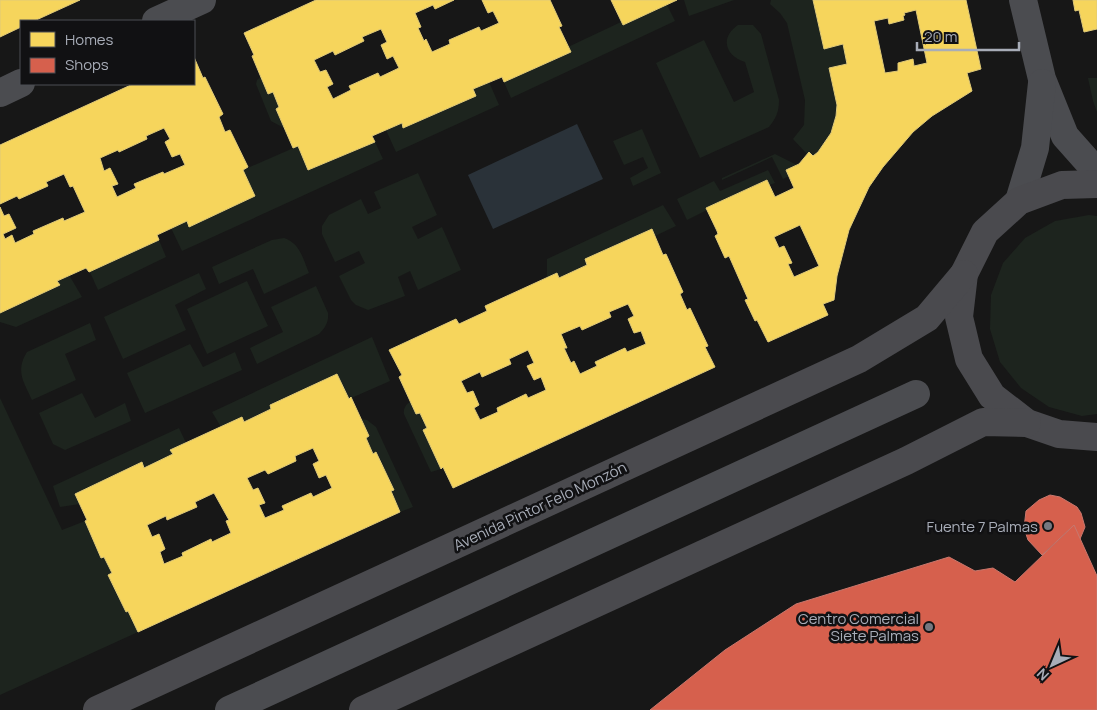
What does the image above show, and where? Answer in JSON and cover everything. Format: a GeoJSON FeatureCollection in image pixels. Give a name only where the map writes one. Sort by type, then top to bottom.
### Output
{"type":"FeatureCollection","features":[{"type":"Feature","properties":{"kind":"street"},"geometry":{"type":"LineString","coordinates":[[158,20],[202,0]]}},
{"type":"Feature","properties":{"kind":"street"},"geometry":{"type":"LineString","coordinates":[[1022,0],[1042,79],[1065,136],[1097,172]]}},
{"type":"Feature","properties":{"kind":"street"},"geometry":{"type":"LineString","coordinates":[[1019,202],[1034,148],[1042,79]]}},
{"type":"Feature","properties":{"kind":"street"},"geometry":{"type":"LineString","coordinates":[[0,92],[20,83]]}},
{"type":"Feature","properties":{"kind":"street"},"geometry":{"type":"LineString","coordinates":[[1097,184],[1062,184],[1019,202],[985,232],[964,274],[959,317],[969,359],[992,396],[1027,422],[1058,434],[1088,437],[1097,458]]}},
{"type":"Feature","properties":{"kind":"street","name":"Avenida Pintor Felo Monzón"},"geometry":{"type":"LineString","coordinates":[[97,710],[859,359],[927,318],[964,274]]}},
{"type":"Feature","properties":{"kind":"street"},"geometry":{"type":"LineString","coordinates":[[229,710],[916,394]]}},
{"type":"Feature","properties":{"kind":"street"},"geometry":{"type":"LineString","coordinates":[[364,710],[906,461],[983,422],[1027,422]]}},
{"type":"Feature","properties":{"kind":"shaded area"},"geometry":{"type":"Polygon","coordinates":[[[684,0],[734,0],[689,16],[684,0]]]}},
{"type":"Feature","properties":{"kind":"shaded area"},"geometry":{"type":"Polygon","coordinates":[[[771,0],[813,0],[824,49],[843,44],[847,64],[829,68],[836,99],[834,123],[828,138],[813,156],[809,152],[807,154],[793,139],[804,125],[805,100],[787,23],[770,4],[771,0]]]}},
{"type":"Feature","properties":{"kind":"shaded area"},"geometry":{"type":"Polygon","coordinates":[[[667,5],[675,21],[511,98],[504,82],[570,52],[568,47],[621,22],[623,25],[667,5]]]}},
{"type":"Feature","properties":{"kind":"shaded area"},"geometry":{"type":"Polygon","coordinates":[[[738,25],[753,25],[761,34],[779,100],[778,111],[769,127],[700,158],[656,63],[704,40],[734,102],[754,92],[745,62],[733,56],[727,46],[728,35],[738,25]]]}},
{"type":"Feature","properties":{"kind":"shaded area"},"geometry":{"type":"Polygon","coordinates":[[[261,77],[273,92],[279,107],[276,109],[284,128],[271,121],[256,84],[257,80],[261,77]]]}},
{"type":"Feature","properties":{"kind":"shaded area"},"geometry":{"type":"Polygon","coordinates":[[[1088,78],[1097,78],[1097,112],[1093,101],[1088,78]]]}},
{"type":"Feature","properties":{"kind":"shaded area"},"geometry":{"type":"Polygon","coordinates":[[[489,82],[499,105],[396,152],[386,130],[402,123],[403,127],[489,82]]]}},
{"type":"Feature","properties":{"kind":"shaded area"},"geometry":{"type":"Polygon","coordinates":[[[577,124],[603,179],[493,229],[468,175],[577,124]]]}},
{"type":"Feature","properties":{"kind":"shaded area"},"geometry":{"type":"Polygon","coordinates":[[[642,129],[661,173],[633,186],[630,178],[648,168],[643,157],[624,165],[613,141],[642,129]]]}},
{"type":"Feature","properties":{"kind":"shaded area"},"geometry":{"type":"Polygon","coordinates":[[[375,142],[383,159],[182,251],[171,228],[187,221],[189,226],[255,196],[243,170],[298,146],[308,170],[375,142]]]}},
{"type":"Feature","properties":{"kind":"shaded area"},"geometry":{"type":"Polygon","coordinates":[[[775,154],[797,165],[786,170],[789,176],[783,179],[772,157],[722,180],[722,178],[775,154]]]}},
{"type":"Feature","properties":{"kind":"shaded area"},"geometry":{"type":"Polygon","coordinates":[[[768,170],[775,183],[769,185],[767,180],[706,208],[707,210],[687,220],[677,199],[714,181],[720,191],[768,170]]]}},
{"type":"Feature","properties":{"kind":"shaded area"},"geometry":{"type":"Polygon","coordinates":[[[418,173],[437,215],[412,227],[418,239],[442,227],[461,270],[418,290],[410,271],[398,277],[405,296],[368,310],[356,305],[351,300],[339,276],[365,263],[359,251],[335,262],[322,234],[322,226],[329,215],[361,199],[368,214],[381,208],[374,192],[418,173]]]}},
{"type":"Feature","properties":{"kind":"shaded area"},"geometry":{"type":"Polygon","coordinates":[[[663,205],[676,226],[655,236],[585,259],[587,265],[559,278],[547,278],[547,259],[663,205]]]}},
{"type":"Feature","properties":{"kind":"shaded area"},"geometry":{"type":"Polygon","coordinates":[[[1089,215],[1097,216],[1097,414],[1082,416],[1049,407],[1021,388],[1000,362],[990,329],[991,295],[1003,263],[1025,238],[1055,221],[1089,215]]]}},
{"type":"Feature","properties":{"kind":"shaded area"},"geometry":{"type":"Polygon","coordinates":[[[284,238],[297,248],[303,257],[309,273],[264,294],[253,269],[219,284],[212,267],[272,240],[284,238]]]}},
{"type":"Feature","properties":{"kind":"shaded area"},"geometry":{"type":"Polygon","coordinates":[[[159,240],[166,257],[98,290],[90,272],[159,240]]]}},
{"type":"Feature","properties":{"kind":"shaded area"},"geometry":{"type":"Polygon","coordinates":[[[199,273],[206,289],[175,305],[186,330],[123,359],[104,317],[199,273]]]}},
{"type":"Feature","properties":{"kind":"shaded area"},"geometry":{"type":"Polygon","coordinates":[[[69,275],[82,297],[16,327],[0,322],[0,313],[59,285],[57,281],[69,275]]]}},
{"type":"Feature","properties":{"kind":"shaded area"},"geometry":{"type":"Polygon","coordinates":[[[247,281],[268,326],[207,354],[187,309],[247,281]]]}},
{"type":"Feature","properties":{"kind":"shaded area"},"geometry":{"type":"Polygon","coordinates":[[[316,286],[328,313],[327,322],[323,329],[319,334],[257,364],[250,348],[283,332],[271,307],[316,286]]]}},
{"type":"Feature","properties":{"kind":"shaded area"},"geometry":{"type":"Polygon","coordinates":[[[90,323],[96,340],[65,354],[76,380],[32,400],[21,371],[23,359],[27,352],[90,323]]]}},
{"type":"Feature","properties":{"kind":"shaded area"},"geometry":{"type":"Polygon","coordinates":[[[372,337],[390,381],[349,399],[337,374],[270,404],[271,409],[244,422],[242,417],[221,427],[212,412],[372,337]]]}},
{"type":"Feature","properties":{"kind":"shaded area"},"geometry":{"type":"Polygon","coordinates":[[[190,344],[203,367],[235,352],[242,370],[145,413],[127,373],[190,344]]]}},
{"type":"Feature","properties":{"kind":"shaded area"},"geometry":{"type":"Polygon","coordinates":[[[82,393],[95,418],[125,403],[131,421],[65,450],[53,444],[39,413],[82,393]]]}},
{"type":"Feature","properties":{"kind":"shaded area"},"geometry":{"type":"Polygon","coordinates":[[[0,398],[62,530],[85,521],[101,558],[104,557],[112,573],[108,575],[138,632],[0,695],[0,398]]]}},
{"type":"Feature","properties":{"kind":"shaded area"},"geometry":{"type":"Polygon","coordinates":[[[410,402],[416,414],[420,413],[427,428],[423,430],[441,469],[431,472],[404,414],[405,407],[410,402]]]}},
{"type":"Feature","properties":{"kind":"shaded area"},"geometry":{"type":"Polygon","coordinates":[[[361,419],[367,420],[376,427],[413,507],[400,512],[391,491],[394,490],[377,452],[373,454],[366,438],[369,436],[361,419]]]}},
{"type":"Feature","properties":{"kind":"shaded area"},"geometry":{"type":"Polygon","coordinates":[[[179,428],[186,443],[171,450],[173,454],[144,468],[141,463],[75,494],[80,504],[60,507],[53,486],[179,428]]]}},
{"type":"Feature","properties":{"kind":"building: Homes"},"geometry":{"type":"Polygon","coordinates":[[[0,0],[80,0],[36,20],[20,20],[20,27],[0,37],[0,0]]]}},
{"type":"Feature","properties":{"kind":"building: Homes"},"geometry":{"type":"Polygon","coordinates":[[[316,0],[454,0],[435,9],[433,5],[415,13],[421,27],[418,28],[432,52],[450,44],[449,40],[479,27],[481,31],[499,23],[493,11],[488,13],[482,0],[550,0],[562,26],[559,27],[571,52],[504,82],[502,77],[473,89],[476,96],[403,128],[402,123],[372,136],[375,142],[308,170],[298,146],[293,148],[276,109],[279,107],[273,92],[268,94],[244,33],[316,0]],[[381,29],[362,37],[364,41],[335,55],[333,51],[314,60],[320,72],[326,70],[333,84],[327,87],[333,99],[351,90],[349,86],[378,73],[380,77],[399,68],[393,56],[387,59],[381,45],[387,42],[381,29]]]}},
{"type":"Feature","properties":{"kind":"building: Homes"},"geometry":{"type":"Polygon","coordinates":[[[611,0],[677,0],[623,25],[611,0]]]}},
{"type":"Feature","properties":{"kind":"building: Homes"},"geometry":{"type":"Polygon","coordinates":[[[813,0],[966,0],[981,69],[967,73],[972,91],[932,116],[913,132],[883,167],[869,187],[849,230],[837,276],[834,300],[823,304],[828,315],[768,342],[745,300],[748,299],[729,256],[725,258],[715,236],[718,234],[717,231],[706,208],[767,180],[775,197],[794,188],[786,170],[799,164],[809,152],[813,156],[818,152],[831,133],[836,116],[837,105],[829,68],[847,64],[843,44],[824,49],[813,0]],[[916,10],[904,13],[904,20],[889,24],[888,18],[874,21],[885,73],[898,71],[898,63],[913,59],[914,66],[927,63],[916,10]],[[800,225],[774,237],[779,248],[784,246],[792,263],[788,264],[794,277],[819,266],[800,225]]]}},
{"type":"Feature","properties":{"kind":"building: Homes"},"geometry":{"type":"Polygon","coordinates":[[[1073,0],[1097,0],[1097,29],[1084,32],[1079,10],[1075,11],[1073,0]]]}},
{"type":"Feature","properties":{"kind":"building: Homes"},"geometry":{"type":"Polygon","coordinates":[[[195,59],[223,114],[219,117],[225,132],[230,130],[248,167],[243,170],[255,196],[189,227],[187,221],[157,235],[159,240],[89,272],[86,268],[57,281],[60,285],[0,313],[0,207],[4,216],[9,214],[16,228],[3,234],[5,239],[12,235],[15,243],[34,234],[33,231],[63,218],[64,221],[85,212],[73,186],[70,187],[64,174],[46,182],[48,186],[19,199],[17,196],[0,204],[0,145],[131,85],[195,85],[195,59]],[[164,128],[146,136],[147,139],[119,152],[118,150],[100,158],[104,171],[110,168],[118,184],[112,186],[117,197],[136,188],[134,184],[185,165],[180,154],[172,157],[165,142],[170,139],[164,128]]]}},
{"type":"Feature","properties":{"kind":"building: Homes"},"geometry":{"type":"Polygon","coordinates":[[[652,229],[663,255],[666,254],[683,292],[680,294],[687,310],[690,308],[708,346],[705,347],[715,367],[453,488],[443,467],[441,469],[423,430],[427,428],[420,413],[416,414],[399,377],[402,375],[389,350],[456,319],[459,324],[487,311],[485,306],[557,273],[559,278],[587,265],[585,259],[652,229]],[[628,304],[609,312],[611,317],[582,330],[580,326],[561,334],[567,348],[564,348],[571,363],[574,361],[580,374],[597,366],[595,362],[625,348],[627,352],[646,344],[641,331],[634,333],[628,319],[634,316],[628,304]],[[528,350],[509,359],[511,364],[482,377],[480,372],[461,381],[467,393],[473,391],[479,405],[474,408],[480,420],[498,412],[497,408],[526,394],[528,398],[546,390],[541,377],[534,380],[527,366],[534,363],[528,350]]]}},
{"type":"Feature","properties":{"kind":"building: Homes"},"geometry":{"type":"Polygon","coordinates":[[[337,374],[349,399],[351,397],[369,436],[366,438],[373,454],[376,452],[394,490],[391,491],[400,512],[138,632],[108,575],[112,573],[104,557],[101,558],[75,494],[142,462],[144,468],[173,454],[170,450],[242,417],[244,422],[271,409],[270,405],[337,374]],[[313,448],[295,456],[296,461],[268,474],[265,470],[247,478],[253,490],[258,488],[265,503],[259,505],[265,518],[284,510],[282,506],[311,493],[313,497],[332,488],[326,475],[319,478],[313,464],[319,461],[313,448]],[[214,493],[195,502],[197,507],[167,520],[166,516],[147,525],[152,537],[159,534],[165,549],[160,552],[164,564],[183,556],[182,553],[211,539],[212,542],[231,533],[226,521],[229,520],[214,493]]]}},
{"type":"Feature","properties":{"kind":"building: Shops","name":"Fuente 7 Palmas"},"geometry":{"type":"Polygon","coordinates":[[[1050,495],[1060,497],[1077,507],[1085,527],[1080,539],[1074,525],[1042,555],[1028,540],[1024,528],[1026,511],[1039,500],[1050,495]]]}},
{"type":"Feature","properties":{"kind":"building: Shops","name":"Centro Comercial Siete Palmas"},"geometry":{"type":"Polygon","coordinates":[[[1074,525],[1097,576],[1097,710],[650,710],[725,650],[796,604],[949,557],[975,571],[993,568],[1015,582],[1074,525]]]}},
{"type":"Feature","properties":{"kind":"place","name":"Fuente 7 Palmas"},"geometry":{"type":"Point","coordinates":[1048,526]}},
{"type":"Feature","properties":{"kind":"place","name":"Centro Comercial Siete Palmas"},"geometry":{"type":"Point","coordinates":[929,627]}}]}
